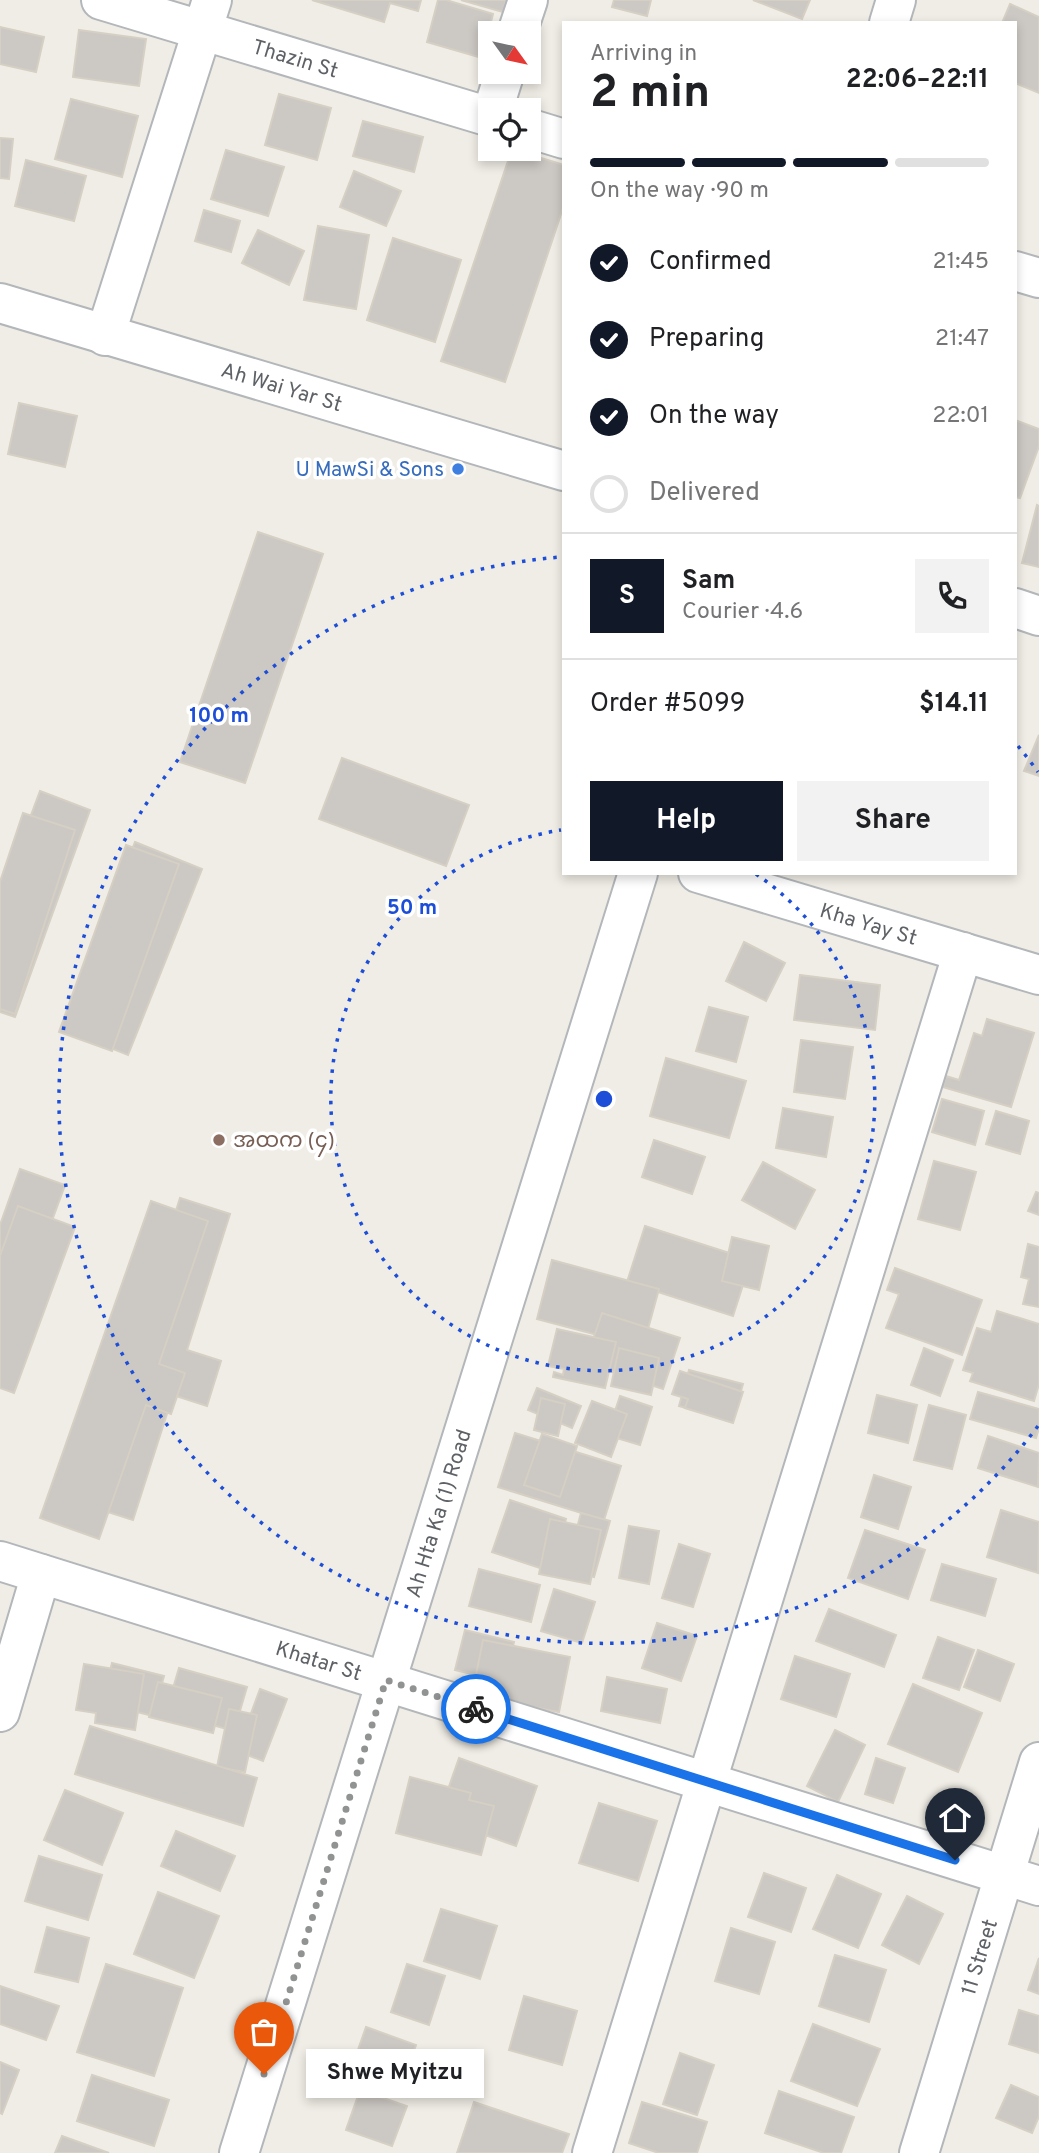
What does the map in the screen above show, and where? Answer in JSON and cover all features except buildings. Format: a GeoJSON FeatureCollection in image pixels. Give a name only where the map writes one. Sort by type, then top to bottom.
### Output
{"type":"FeatureCollection","features":[{"type":"Feature","properties":{"kind":"street","name":"Thazin St"},"geometry":{"type":"LineString","coordinates":[[101,0],[207,15],[478,113]]}},
{"type":"Feature","properties":{"kind":"street"},"geometry":{"type":"LineString","coordinates":[[521,21],[528,0]]}},
{"type":"Feature","properties":{"kind":"street"},"geometry":{"type":"LineString","coordinates":[[890,21],[896,0]]}},
{"type":"Feature","properties":{"kind":"street"},"geometry":{"type":"LineString","coordinates":[[105,336],[207,15]]}},
{"type":"Feature","properties":{"kind":"street"},"geometry":{"type":"LineString","coordinates":[[541,132],[562,138]]}},
{"type":"Feature","properties":{"kind":"street"},"geometry":{"type":"LineString","coordinates":[[1017,272],[1039,278]]}},
{"type":"Feature","properties":{"kind":"street","name":"Ah Wai Yar St"},"geometry":{"type":"LineString","coordinates":[[0,303],[562,470]]}},
{"type":"Feature","properties":{"kind":"street"},"geometry":{"type":"LineString","coordinates":[[1017,609],[1039,616]]}},
{"type":"Feature","properties":{"kind":"street","name":"Ah Hta Ka (1) Road"},"geometry":{"type":"LineString","coordinates":[[239,2153],[637,875]]}},
{"type":"Feature","properties":{"kind":"street","name":"Kha Yay St"},"geometry":{"type":"LineString","coordinates":[[705,875],[1039,975]]}},
{"type":"Feature","properties":{"kind":"street"},"geometry":{"type":"LineString","coordinates":[[592,2153],[963,952]]}},
{"type":"Feature","properties":{"kind":"street","name":"Khatar St"},"geometry":{"type":"LineString","coordinates":[[0,1561],[1022,1881]]}},
{"type":"Feature","properties":{"kind":"street"},"geometry":{"type":"LineString","coordinates":[[0,1712],[41,1574]]}},
{"type":"Feature","properties":{"kind":"street","name":"11 Street"},"geometry":{"type":"LineString","coordinates":[[919,2153],[1022,1881],[1039,1762]]}},
{"type":"Feature","properties":{"kind":"way so far"},"geometry":{"type":"LineString","coordinates":[[264,2074],[386,1680],[476,1709]]}},
{"type":"Feature","properties":{"kind":"place","name":"U MawSi & Sons"},"geometry":{"type":"Point","coordinates":[458,469]}},
{"type":"Feature","properties":{"kind":"place","name":"အထက (၄)"},"geometry":{"type":"Point","coordinates":[219,1140]}},
{"type":"Feature","properties":{"kind":"place","name":"Shwe Myitzu"},"geometry":{"type":"Point","coordinates":[264,2074]}},
{"type":"Feature","properties":{"kind":"route"},"geometry":{"type":"LineString","coordinates":[[476,1709],[955,1860]]}}]}
